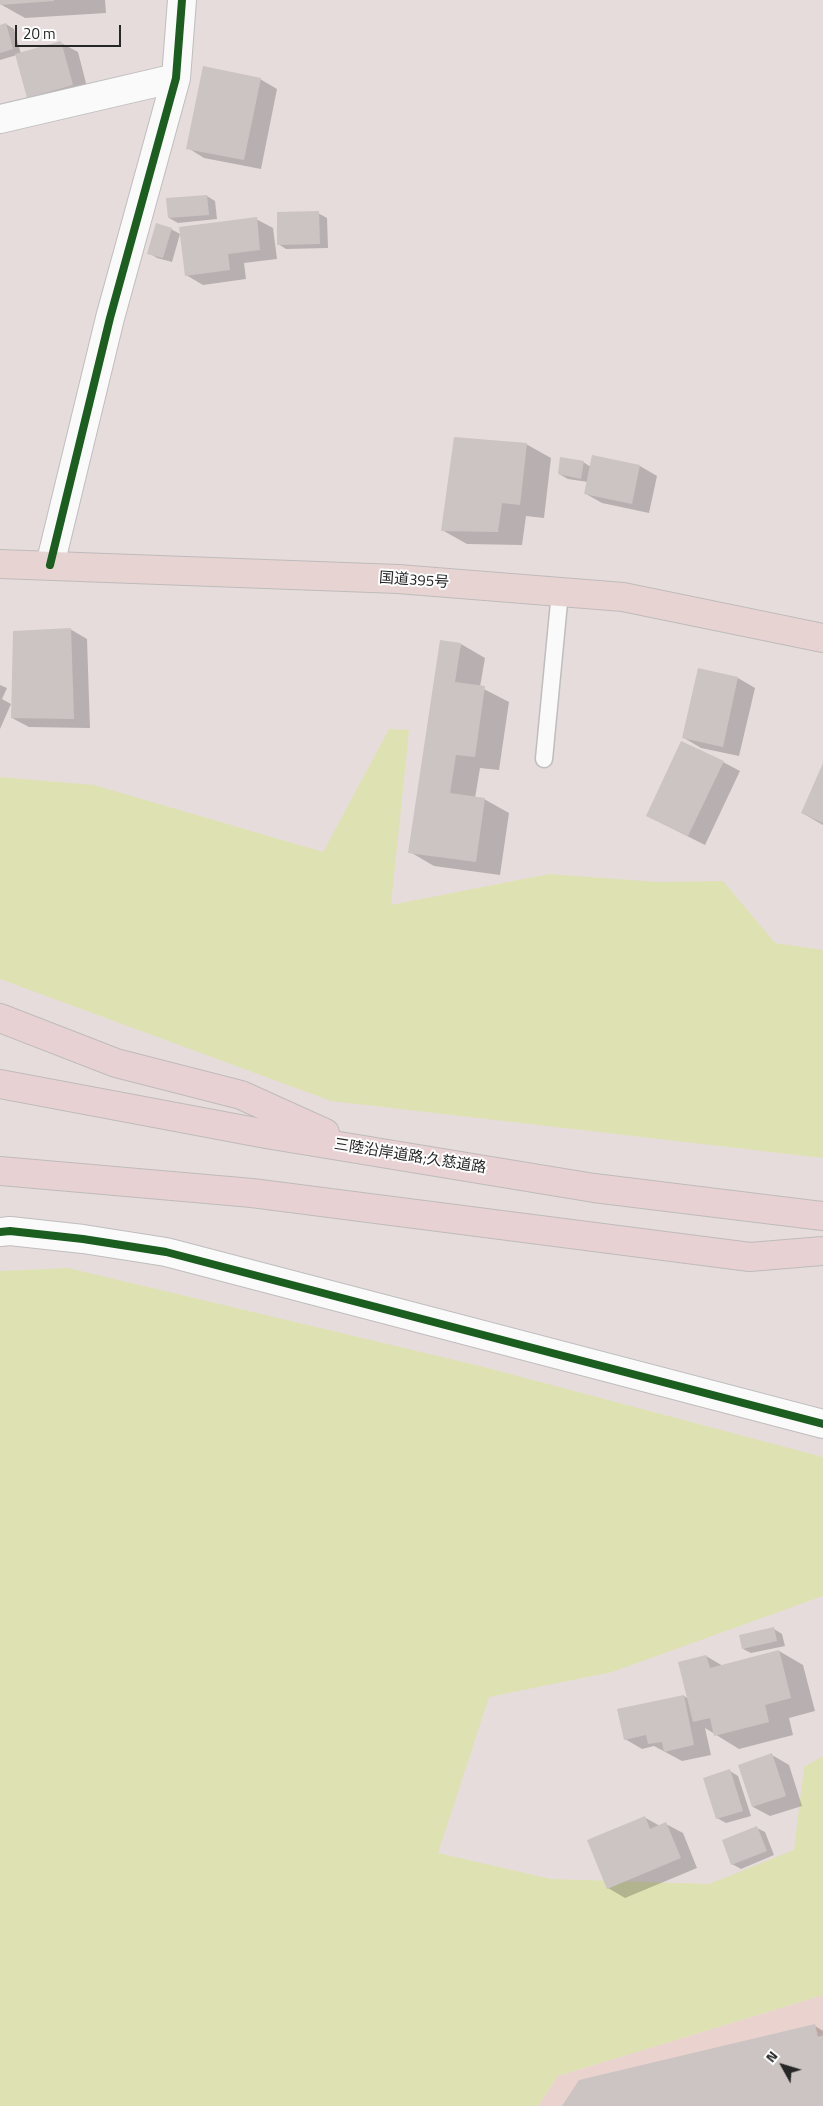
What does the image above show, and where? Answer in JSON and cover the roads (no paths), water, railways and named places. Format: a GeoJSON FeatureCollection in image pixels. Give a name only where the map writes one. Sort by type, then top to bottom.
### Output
{"type":"FeatureCollection","features":[{"type":"Feature","properties":{"kind":"highway","name":"国道395号"},"geometry":{"type":"LineString","coordinates":[[0,564],[398,579],[623,596],[823,638]]}},
{"type":"Feature","properties":{"kind":"highway"},"geometry":{"type":"LineString","coordinates":[[0,1018],[116,1062],[241,1096],[361,1149]]}},
{"type":"Feature","properties":{"kind":"highway","name":"三陸沿岸道路;久慈道路"},"geometry":{"type":"LineString","coordinates":[[0,1084],[266,1134],[594,1188],[823,1216]]}},
{"type":"Feature","properties":{"kind":"highway"},"geometry":{"type":"LineString","coordinates":[[0,1171],[252,1193],[750,1256],[823,1251]]}},
{"type":"Feature","properties":{"kind":"street"},"geometry":{"type":"LineString","coordinates":[[50,565],[110,318],[176,78],[182,0]]}},
{"type":"Feature","properties":{"kind":"street"},"geometry":{"type":"LineString","coordinates":[[0,119],[176,78]]}},
{"type":"Feature","properties":{"kind":"street"},"geometry":{"type":"LineString","coordinates":[[0,1232],[83,1240],[166,1252],[823,1424]]}},
{"type":"Feature","properties":{"kind":"lane"},"geometry":{"type":"LineString","coordinates":[[544,759],[560,592]]}}]}
